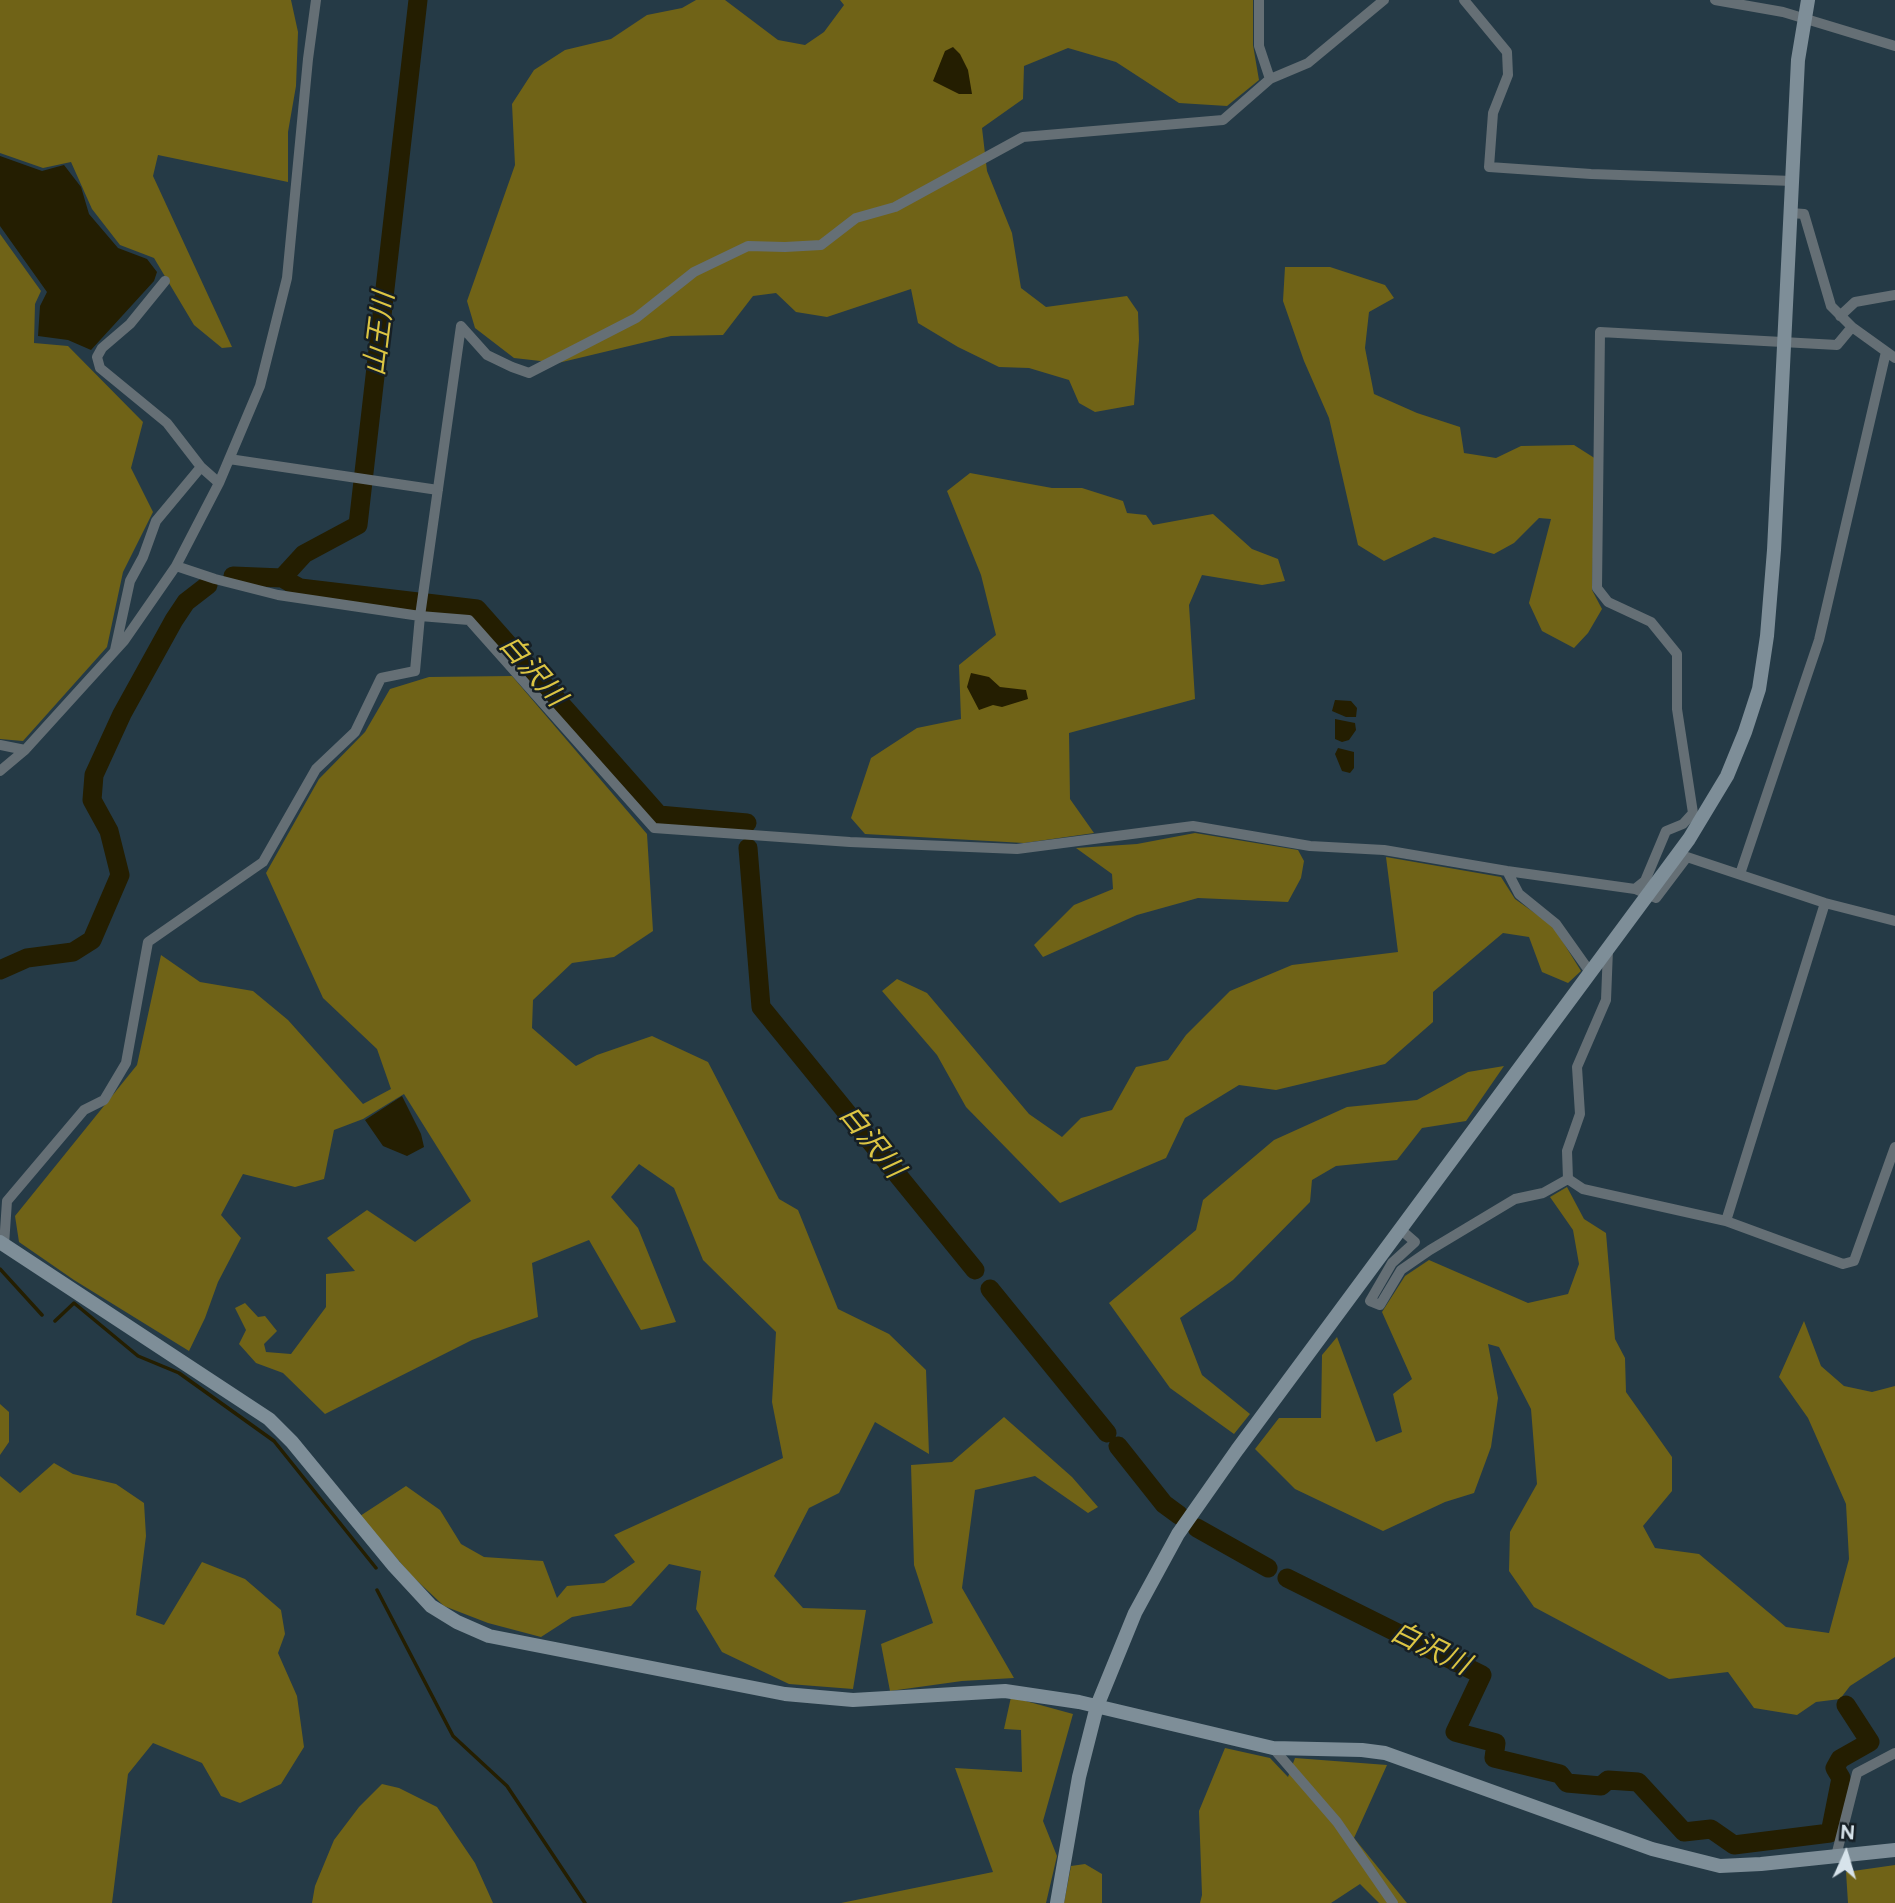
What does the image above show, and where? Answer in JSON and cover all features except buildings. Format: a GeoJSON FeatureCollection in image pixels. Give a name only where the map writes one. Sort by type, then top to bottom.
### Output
{"type":"FeatureCollection","features":[{"type":"Feature","properties":{"kind":"street"},"geometry":{"type":"LineString","coordinates":[[0,771],[25,750],[124,640],[176,566],[219,483],[260,386],[287,278],[316,0]]}},
{"type":"Feature","properties":{"kind":"street"},"geometry":{"type":"LineString","coordinates":[[1259,0],[1259,46],[1270,79]]}},
{"type":"Feature","properties":{"kind":"street"},"geometry":{"type":"LineString","coordinates":[[1384,0],[1308,63],[1270,79],[1223,120],[1023,137],[895,207],[856,218],[821,245],[748,246],[694,272],[636,318],[529,373],[487,355],[461,326],[420,616],[415,671],[381,678],[355,732],[316,769],[263,862],[148,942],[126,1063],[104,1100],[84,1110],[7,1201],[2,1244],[269,1419],[292,1442],[394,1566],[431,1606],[457,1622],[489,1636],[785,1694],[853,1700],[1004,1691],[1097,1706],[1273,1748],[1385,1753],[1652,1849],[1720,1866],[1895,1850]]}},
{"type":"Feature","properties":{"kind":"street"},"geometry":{"type":"LineString","coordinates":[[1464,0],[1507,52],[1508,75],[1493,113],[1489,167],[1591,174],[1793,181]]}},
{"type":"Feature","properties":{"kind":"street"},"geometry":{"type":"LineString","coordinates":[[1715,0],[1804,18],[1895,46]]}},
{"type":"Feature","properties":{"kind":"street"},"geometry":{"type":"LineString","coordinates":[[1057,1903],[1079,1777],[1097,1706],[1135,1613],[1178,1534],[1237,1450],[1608,949],[1642,892],[1689,839],[1727,776],[1745,732],[1759,689],[1767,636],[1774,550],[1798,60],[1808,0]]}},
{"type":"Feature","properties":{"kind":"street"},"geometry":{"type":"LineString","coordinates":[[1740,874],[1819,640],[1890,355],[1852,327],[1831,306],[1804,214],[1791,213]]}},
{"type":"Feature","properties":{"kind":"street"},"geometry":{"type":"LineString","coordinates":[[165,281],[130,324],[102,348],[97,356],[100,368],[167,423],[201,467],[219,483]]}},
{"type":"Feature","properties":{"kind":"street"},"geometry":{"type":"LineString","coordinates":[[1840,316],[1855,302],[1895,295]]}},
{"type":"Feature","properties":{"kind":"street"},"geometry":{"type":"LineString","coordinates":[[1642,892],[1667,831],[1683,824],[1693,813],[1677,709],[1677,654],[1651,622],[1608,603],[1597,588],[1600,332],[1837,345],[1852,327]]}},
{"type":"Feature","properties":{"kind":"street"},"geometry":{"type":"LineString","coordinates":[[229,459],[439,490]]}},
{"type":"Feature","properties":{"kind":"street"},"geometry":{"type":"LineString","coordinates":[[115,650],[130,581],[143,557],[156,521],[201,467]]}},
{"type":"Feature","properties":{"kind":"street"},"geometry":{"type":"LineString","coordinates":[[176,566],[278,595],[420,616],[469,620],[654,828],[850,842],[1017,849],[1193,826],[1310,846],[1384,850],[1642,892],[1656,898],[1687,857],[1825,903],[1895,921]]}},
{"type":"Feature","properties":{"kind":"street"},"geometry":{"type":"LineString","coordinates":[[0,745],[25,750]]}},
{"type":"Feature","properties":{"kind":"street"},"geometry":{"type":"LineString","coordinates":[[1507,872],[1520,894],[1556,924],[1590,972]]}},
{"type":"Feature","properties":{"kind":"street"},"geometry":{"type":"LineString","coordinates":[[1726,1221],[1825,903]]}},
{"type":"Feature","properties":{"kind":"street"},"geometry":{"type":"LineString","coordinates":[[1568,1179],[1567,1151],[1580,1114],[1577,1067],[1606,1000],[1608,949]]}},
{"type":"Feature","properties":{"kind":"street"},"geometry":{"type":"LineString","coordinates":[[1568,1179],[1583,1189],[1726,1221],[1843,1264],[1854,1261],[1895,1147]]}},
{"type":"Feature","properties":{"kind":"street"},"geometry":{"type":"LineString","coordinates":[[1400,1230],[1415,1242],[1392,1263],[1370,1301],[1380,1305],[1401,1270],[1430,1250],[1515,1199],[1543,1193],[1568,1179]]}},
{"type":"Feature","properties":{"kind":"street"},"geometry":{"type":"LineString","coordinates":[[1273,1748],[1337,1822],[1393,1903]]}},
{"type":"Feature","properties":{"kind":"street"},"geometry":{"type":"LineString","coordinates":[[1836,1856],[1857,1773],[1895,1753]]}},
{"type":"Feature","properties":{"kind":"shaded area"},"geometry":{"type":"Polygon","coordinates":[[[0,0],[291,0],[298,32],[296,86],[288,132],[288,182],[158,155],[153,176],[232,347],[222,348],[194,325],[154,258],[120,245],[92,209],[71,162],[43,168],[0,153],[0,0]]]}},
{"type":"Feature","properties":{"kind":"shaded area"},"geometry":{"type":"Polygon","coordinates":[[[696,0],[725,0],[778,40],[805,45],[824,32],[844,5],[840,0],[1253,0],[1253,45],[1259,80],[1227,106],[1179,103],[1116,62],[1068,48],[1024,66],[1023,99],[982,128],[987,171],[1012,233],[1021,288],[1046,307],[1127,296],[1138,312],[1139,340],[1134,405],[1095,412],[1079,403],[1069,380],[1029,368],[999,367],[958,347],[918,323],[911,289],[827,317],[796,312],[776,293],[753,296],[723,335],[671,336],[558,363],[514,358],[475,328],[467,301],[515,165],[512,104],[534,70],[565,50],[611,39],[647,15],[682,8],[696,0]]]}},
{"type":"Feature","properties":{"kind":"shaded area"},"geometry":{"type":"Polygon","coordinates":[[[953,47],[968,70],[972,94],[959,94],[933,81],[945,51],[953,47]]]}},
{"type":"Feature","properties":{"kind":"shaded area"},"geometry":{"type":"Polygon","coordinates":[[[0,156],[42,171],[64,165],[81,187],[89,214],[118,248],[147,259],[157,272],[154,281],[91,350],[68,340],[38,336],[40,306],[47,292],[0,226],[0,156]]]}},
{"type":"Feature","properties":{"kind":"shaded area"},"geometry":{"type":"Polygon","coordinates":[[[0,234],[41,291],[35,304],[34,343],[68,346],[143,422],[131,468],[153,512],[123,572],[107,647],[23,741],[0,739],[0,234]]]}},
{"type":"Feature","properties":{"kind":"shaded area"},"geometry":{"type":"Polygon","coordinates":[[[1285,267],[1330,267],[1385,285],[1394,298],[1369,312],[1365,348],[1374,394],[1417,413],[1460,427],[1464,453],[1496,458],[1521,446],[1574,445],[1596,459],[1592,590],[1602,609],[1588,633],[1574,648],[1542,631],[1529,603],[1551,519],[1539,518],[1514,543],[1494,554],[1434,537],[1384,561],[1358,545],[1329,418],[1304,361],[1283,301],[1285,267]]]}},
{"type":"Feature","properties":{"kind":"shaded area"},"geometry":{"type":"Polygon","coordinates":[[[970,473],[1052,488],[1082,488],[1123,501],[1127,513],[1146,515],[1153,525],[1213,514],[1252,549],[1278,559],[1285,581],[1262,585],[1202,575],[1189,605],[1195,699],[1069,733],[1070,799],[1094,833],[1024,843],[865,834],[851,818],[871,758],[917,728],[961,719],[959,665],[996,635],[981,575],[947,491],[970,473]]]}},
{"type":"Feature","properties":{"kind":"shaded area"},"geometry":{"type":"Polygon","coordinates":[[[971,673],[989,677],[1000,687],[1026,690],[1028,699],[1002,707],[993,705],[979,710],[967,687],[971,673]]]}},
{"type":"Feature","properties":{"kind":"shaded area"},"geometry":{"type":"Polygon","coordinates":[[[512,676],[647,834],[653,931],[614,957],[572,963],[533,1000],[532,1028],[576,1066],[597,1055],[652,1036],[708,1062],[779,1199],[798,1210],[838,1309],[889,1334],[926,1370],[929,1454],[875,1422],[839,1493],[809,1508],[774,1576],[803,1608],[866,1610],[853,1689],[789,1684],[722,1652],[696,1609],[701,1571],[669,1564],[631,1606],[572,1617],[541,1637],[488,1623],[444,1606],[412,1576],[360,1516],[406,1486],[440,1510],[461,1544],[484,1557],[543,1561],[557,1598],[567,1586],[604,1583],[635,1562],[614,1535],[783,1458],[772,1402],[776,1332],[703,1260],[674,1188],[639,1164],[611,1197],[638,1228],[676,1322],[641,1330],[589,1240],[532,1263],[538,1317],[472,1340],[325,1414],[283,1373],[256,1363],[239,1344],[246,1330],[235,1308],[245,1303],[258,1317],[265,1316],[277,1331],[264,1344],[266,1352],[291,1354],[326,1307],[326,1274],[355,1271],[327,1238],[367,1210],[415,1242],[471,1201],[404,1094],[363,1119],[334,1130],[324,1179],[295,1187],[243,1174],[221,1215],[241,1238],[218,1282],[189,1351],[74,1280],[19,1242],[15,1216],[137,1065],[161,955],[200,982],[253,991],[288,1020],[363,1104],[391,1089],[377,1049],[323,998],[266,873],[319,779],[365,732],[390,689],[429,677],[512,676]]]}},
{"type":"Feature","properties":{"kind":"shaded area"},"geometry":{"type":"Polygon","coordinates":[[[1335,700],[1351,701],[1357,708],[1356,717],[1346,717],[1332,711],[1335,700]]]}},
{"type":"Feature","properties":{"kind":"shaded area"},"geometry":{"type":"Polygon","coordinates":[[[1335,719],[1355,723],[1356,730],[1349,740],[1342,742],[1335,739],[1335,719]]]}},
{"type":"Feature","properties":{"kind":"shaded area"},"geometry":{"type":"Polygon","coordinates":[[[1338,748],[1354,752],[1354,768],[1350,773],[1342,771],[1335,754],[1338,748]]]}},
{"type":"Feature","properties":{"kind":"shaded area"},"geometry":{"type":"Polygon","coordinates":[[[1195,833],[1298,850],[1304,861],[1301,878],[1288,902],[1198,898],[1137,915],[1043,957],[1034,945],[1074,905],[1113,889],[1112,874],[1076,848],[1137,844],[1195,833]]]}},
{"type":"Feature","properties":{"kind":"shaded area"},"geometry":{"type":"Polygon","coordinates":[[[1386,857],[1501,877],[1515,899],[1553,926],[1581,971],[1568,983],[1542,972],[1529,937],[1503,933],[1433,992],[1433,1022],[1385,1064],[1276,1090],[1239,1085],[1185,1118],[1166,1158],[1060,1203],[966,1107],[937,1055],[882,991],[897,979],[927,993],[1029,1114],[1062,1137],[1081,1118],[1112,1110],[1136,1067],[1168,1060],[1186,1035],[1230,991],[1292,965],[1398,952],[1386,857]]]}},
{"type":"Feature","properties":{"kind":"shaded area"},"geometry":{"type":"Polygon","coordinates":[[[1504,1066],[1466,1121],[1422,1128],[1397,1160],[1336,1166],[1312,1180],[1310,1202],[1233,1280],[1180,1318],[1202,1375],[1250,1414],[1234,1434],[1170,1388],[1109,1303],[1196,1230],[1203,1200],[1274,1140],[1347,1107],[1417,1100],[1468,1072],[1504,1066]]]}},
{"type":"Feature","properties":{"kind":"shaded area"},"geometry":{"type":"Polygon","coordinates":[[[402,1096],[421,1134],[424,1147],[407,1156],[383,1146],[365,1120],[402,1096]]]}},
{"type":"Feature","properties":{"kind":"shaded area"},"geometry":{"type":"Polygon","coordinates":[[[1567,1187],[1584,1219],[1606,1233],[1615,1339],[1625,1358],[1626,1392],[1672,1457],[1672,1491],[1643,1526],[1655,1548],[1699,1554],[1786,1627],[1829,1633],[1849,1559],[1846,1504],[1808,1418],[1779,1377],[1804,1321],[1821,1366],[1844,1386],[1872,1392],[1895,1386],[1895,1657],[1850,1686],[1840,1699],[1816,1702],[1797,1715],[1754,1708],[1728,1672],[1669,1679],[1534,1607],[1509,1571],[1510,1532],[1537,1484],[1531,1409],[1499,1347],[1488,1344],[1498,1398],[1491,1447],[1474,1493],[1445,1502],[1383,1531],[1295,1489],[1255,1449],[1279,1418],[1321,1418],[1322,1355],[1337,1337],[1376,1442],[1402,1432],[1393,1394],[1412,1379],[1382,1312],[1405,1276],[1429,1260],[1528,1303],[1568,1294],[1579,1264],[1573,1230],[1550,1197],[1567,1187]]]}},
{"type":"Feature","properties":{"kind":"shaded area"},"geometry":{"type":"Polygon","coordinates":[[[0,1404],[9,1412],[9,1442],[0,1455],[0,1404]]]}},
{"type":"Feature","properties":{"kind":"shaded area"},"geometry":{"type":"Polygon","coordinates":[[[1004,1417],[1072,1477],[1098,1507],[1088,1513],[1035,1476],[975,1490],[962,1588],[1014,1678],[962,1681],[890,1691],[881,1644],[933,1623],[914,1565],[911,1465],[952,1462],[1004,1417]]]}},
{"type":"Feature","properties":{"kind":"shaded area"},"geometry":{"type":"Polygon","coordinates":[[[54,1463],[73,1474],[116,1484],[144,1503],[146,1536],[136,1615],[164,1625],[202,1562],[245,1579],[281,1610],[285,1634],[278,1653],[297,1696],[304,1747],[281,1784],[240,1803],[221,1796],[202,1763],[153,1743],[128,1774],[112,1903],[0,1903],[0,1476],[20,1493],[54,1463]]]}},
{"type":"Feature","properties":{"kind":"shaded area"},"geometry":{"type":"Polygon","coordinates":[[[1011,1697],[1073,1714],[1043,1821],[1057,1856],[1046,1903],[841,1903],[993,1872],[955,1768],[1022,1772],[1021,1730],[1004,1729],[1011,1697]]]}},
{"type":"Feature","properties":{"kind":"shaded area"},"geometry":{"type":"Polygon","coordinates":[[[1225,1748],[1270,1758],[1288,1777],[1295,1758],[1387,1765],[1354,1838],[1407,1903],[1379,1903],[1360,1884],[1331,1903],[1200,1903],[1199,1811],[1225,1748]]]}},
{"type":"Feature","properties":{"kind":"shaded area"},"geometry":{"type":"Polygon","coordinates":[[[382,1784],[399,1788],[437,1807],[475,1863],[493,1903],[312,1903],[315,1886],[334,1840],[359,1807],[382,1784]]]}},
{"type":"Feature","properties":{"kind":"shaded area"},"geometry":{"type":"Polygon","coordinates":[[[1085,1864],[1102,1874],[1102,1903],[1064,1903],[1071,1866],[1085,1864]]]}},
{"type":"Feature","properties":{"kind":"shaded area"},"geometry":{"type":"Polygon","coordinates":[[[1895,1865],[1895,1903],[1848,1903],[1846,1872],[1895,1865]]]}},
{"type":"Feature","properties":{"kind":"waterway","name":"山王川"},"geometry":{"type":"LineString","coordinates":[[282,578],[304,554],[358,525],[418,0]]}},
{"type":"Feature","properties":{"kind":"waterway","name":"白沢川"},"geometry":{"type":"LineString","coordinates":[[233,576],[282,578],[300,588],[477,609],[659,815],[747,823]]}},
{"type":"Feature","properties":{"kind":"waterway","name":"山王川"},"geometry":{"type":"LineString","coordinates":[[0,970],[27,958],[73,952],[92,940],[120,875],[109,831],[92,800],[94,775],[122,714],[174,620],[186,602],[208,585]]}},
{"type":"Feature","properties":{"kind":"waterway","name":"白沢川"},"geometry":{"type":"LineString","coordinates":[[748,848],[761,1007],[975,1270]]}},
{"type":"Feature","properties":{"kind":"waterway"},"geometry":{"type":"LineString","coordinates":[[0,1269],[42,1315]]}},
{"type":"Feature","properties":{"kind":"waterway","name":"白沢川"},"geometry":{"type":"LineString","coordinates":[[990,1289],[1107,1433]]}},
{"type":"Feature","properties":{"kind":"waterway"},"geometry":{"type":"LineString","coordinates":[[55,1321],[74,1303],[138,1356],[179,1373],[274,1441],[376,1568]]}},
{"type":"Feature","properties":{"kind":"waterway","name":"白沢川"},"geometry":{"type":"LineString","coordinates":[[1118,1446],[1164,1504],[1179,1515]]}},
{"type":"Feature","properties":{"kind":"waterway","name":"白沢川"},"geometry":{"type":"LineString","coordinates":[[1197,1528],[1268,1568]]}},
{"type":"Feature","properties":{"kind":"waterway","name":"白沢川"},"geometry":{"type":"LineString","coordinates":[[1287,1578],[1482,1675],[1455,1732],[1496,1743],[1494,1758],[1560,1774],[1567,1783],[1601,1786],[1608,1780],[1638,1782],[1684,1832],[1711,1829],[1734,1845],[1830,1833],[1841,1778],[1835,1768],[1840,1759],[1870,1742],[1846,1705]]}},
{"type":"Feature","properties":{"kind":"waterway"},"geometry":{"type":"LineString","coordinates":[[377,1590],[453,1736],[507,1786],[585,1903]]}}]}
